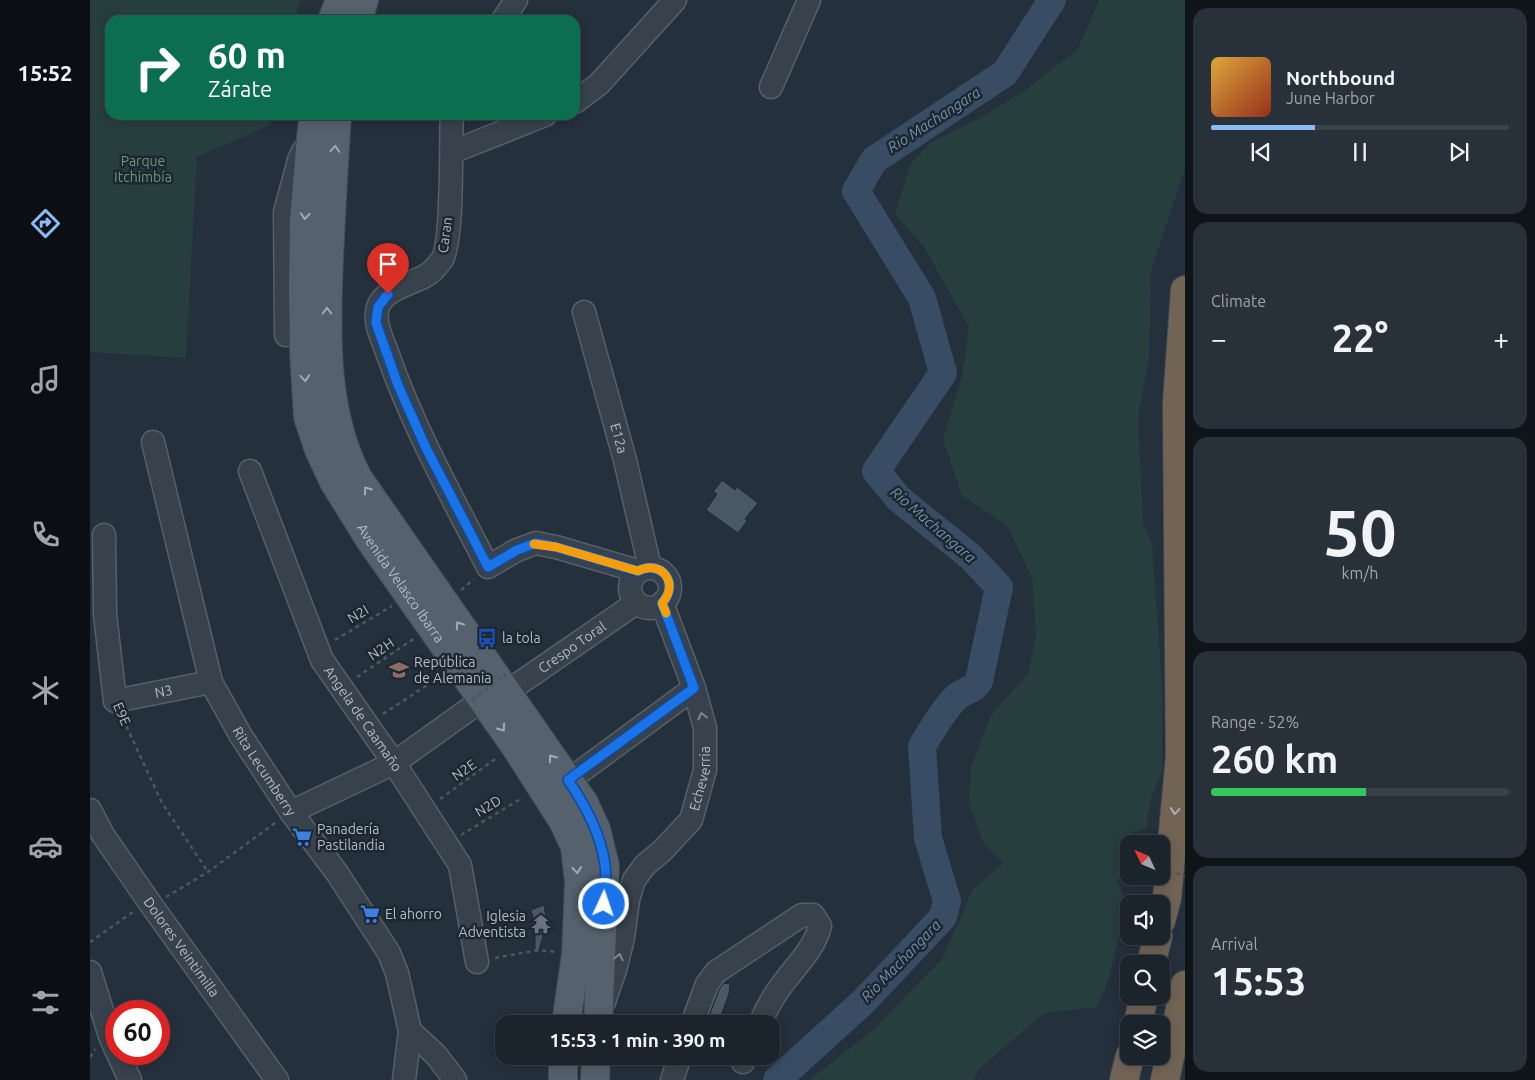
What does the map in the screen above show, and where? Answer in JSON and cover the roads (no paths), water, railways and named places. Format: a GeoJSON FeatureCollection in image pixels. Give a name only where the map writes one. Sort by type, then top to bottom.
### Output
{"type":"FeatureCollection","features":[{"type":"Feature","properties":{"kind":"highway"},"geometry":{"type":"LineString","coordinates":[[1167,895],[1180,756],[1177,403],[1185,290]]}},
{"type":"Feature","properties":{"kind":"highway"},"geometry":{"type":"LineString","coordinates":[[1165,1080],[1185,985]]}},
{"type":"Feature","properties":{"kind":"highway"},"geometry":{"type":"LineString","coordinates":[[1124,1080],[1128,1065]]}},
{"type":"Feature","properties":{"kind":"main road"},"geometry":{"type":"LineString","coordinates":[[334,15],[340,0]]}},
{"type":"Feature","properties":{"kind":"main road"},"geometry":{"type":"LineString","coordinates":[[360,15],[364,0]]}},
{"type":"Feature","properties":{"kind":"main road","name":"Avenida Velasco Ibarra"},"geometry":{"type":"LineString","coordinates":[[337,120],[327,292],[328,356],[335,412],[348,459],[438,615],[492,692],[568,780],[584,803],[596,829],[605,866],[598,1015]]}},
{"type":"Feature","properties":{"kind":"main road","name":"Avenida Velasco Ibarra"},"geometry":{"type":"LineString","coordinates":[[313,126],[304,222],[304,353],[308,417],[319,450],[334,482],[370,540],[408,596],[438,615],[457,665],[492,692],[515,746],[563,822],[575,847],[579,882],[576,954],[567,1015]]}},
{"type":"Feature","properties":{"kind":"main road"},"geometry":{"type":"LineString","coordinates":[[563,1065],[563,1080]]}},
{"type":"Feature","properties":{"kind":"main road"},"geometry":{"type":"LineString","coordinates":[[595,1080],[596,1065]]}},
{"type":"Feature","properties":{"kind":"street"},"geometry":{"type":"LineString","coordinates":[[506,15],[516,0]]}},
{"type":"Feature","properties":{"kind":"street"},"geometry":{"type":"LineString","coordinates":[[580,98],[600,84],[675,0]]}},
{"type":"Feature","properties":{"kind":"street"},"geometry":{"type":"LineString","coordinates":[[772,86],[809,0]]}},
{"type":"Feature","properties":{"kind":"street","name":"Caran"},"geometry":{"type":"LineString","coordinates":[[452,120],[447,239],[442,260],[429,274],[388,294],[378,307],[376,323],[398,385],[426,448],[488,567],[517,550],[536,543],[644,569]]}},
{"type":"Feature","properties":{"kind":"street"},"geometry":{"type":"LineString","coordinates":[[452,152],[532,120]]}},
{"type":"Feature","properties":{"kind":"street"},"geometry":{"type":"LineString","coordinates":[[286,335],[285,212],[299,160],[313,126]]}},
{"type":"Feature","properties":{"kind":"street","name":"E12a"},"geometry":{"type":"LineString","coordinates":[[584,312],[625,460],[644,569]]}},
{"type":"Feature","properties":{"kind":"street","name":"Rita Lecumberry"},"geometry":{"type":"LineString","coordinates":[[153,442],[212,682],[240,736],[291,812],[337,873],[389,953],[397,974],[410,1031],[404,1080]]}},
{"type":"Feature","properties":{"kind":"street","name":"Angela de Caamaño"},"geometry":{"type":"LineString","coordinates":[[250,471],[322,660],[394,763],[460,865],[477,962]]}},
{"type":"Feature","properties":{"kind":"street","name":"E9E"},"geometry":{"type":"LineString","coordinates":[[104,535],[105,614],[115,701]]}},
{"type":"Feature","properties":{"kind":"street"},"geometry":{"type":"LineString","coordinates":[[644,569],[663,572],[667,578],[670,592],[667,598],[656,607],[649,608],[636,603],[630,593],[631,580],[644,569]]}},
{"type":"Feature","properties":{"kind":"street","name":"Crespo Toral"},"geometry":{"type":"LineString","coordinates":[[291,812],[394,763],[492,692],[636,603]]}},
{"type":"Feature","properties":{"kind":"street","name":"Echeverria"},"geometry":{"type":"LineString","coordinates":[[600,1015],[623,938],[628,900],[634,880],[646,865],[691,820],[705,770],[705,728],[694,688],[662,603]]}},
{"type":"Feature","properties":{"kind":"street","name":"N3"},"geometry":{"type":"LineString","coordinates":[[115,701],[212,682]]}},
{"type":"Feature","properties":{"kind":"street"},"geometry":{"type":"LineString","coordinates":[[568,780],[694,688]]}},
{"type":"Feature","properties":{"kind":"street","name":"Dolores Veintimilla"},"geometry":{"type":"LineString","coordinates":[[90,810],[103,835],[150,903],[278,1080]]}},
{"type":"Feature","properties":{"kind":"street"},"geometry":{"type":"LineString","coordinates":[[695,1015],[707,984],[716,972],[802,916],[813,915],[820,926],[817,937],[783,984],[764,1015]]}},
{"type":"Feature","properties":{"kind":"street"},"geometry":{"type":"LineString","coordinates":[[90,972],[105,1020]]}},
{"type":"Feature","properties":{"kind":"street"},"geometry":{"type":"LineString","coordinates":[[410,1031],[436,1054],[455,1080]]}},
{"type":"Feature","properties":{"kind":"street"},"geometry":{"type":"LineString","coordinates":[[123,1065],[130,1080]]}},
{"type":"Feature","properties":{"kind":"street"},"geometry":{"type":"LineString","coordinates":[[672,1080],[677,1065]]}},
{"type":"Feature","properties":{"kind":"waterway","name":"Rio Machangara"},"geometry":{"type":"LineString","coordinates":[[777,1080],[864,1001],[943,917],[947,901],[928,838],[922,747],[950,704],[979,681],[999,587],[971,557],[899,499],[876,471],[943,373],[922,298],[856,191],[874,160],[1005,73],[1052,0]]}},
{"type":"Feature","properties":{"kind":"place","name":"la tola"},"geometry":{"type":"Point","coordinates":[487,638]}},
{"type":"Feature","properties":{"kind":"place","name":"República de Alemania"},"geometry":{"type":"Point","coordinates":[399,670]}},
{"type":"Feature","properties":{"kind":"place","name":"Panadería Pastilandia"},"geometry":{"type":"Point","coordinates":[302,837]}},
{"type":"Feature","properties":{"kind":"place","name":"El ahorro"},"geometry":{"type":"Point","coordinates":[370,914]}},
{"type":"Feature","properties":{"kind":"place","name":"Iglesia Adventista"},"geometry":{"type":"Point","coordinates":[541,924]}},
{"type":"Feature","properties":{"kind":"park label","name":"Parque Itchimbía"},"geometry":{"type":"Point","coordinates":[143,170]}}]}
